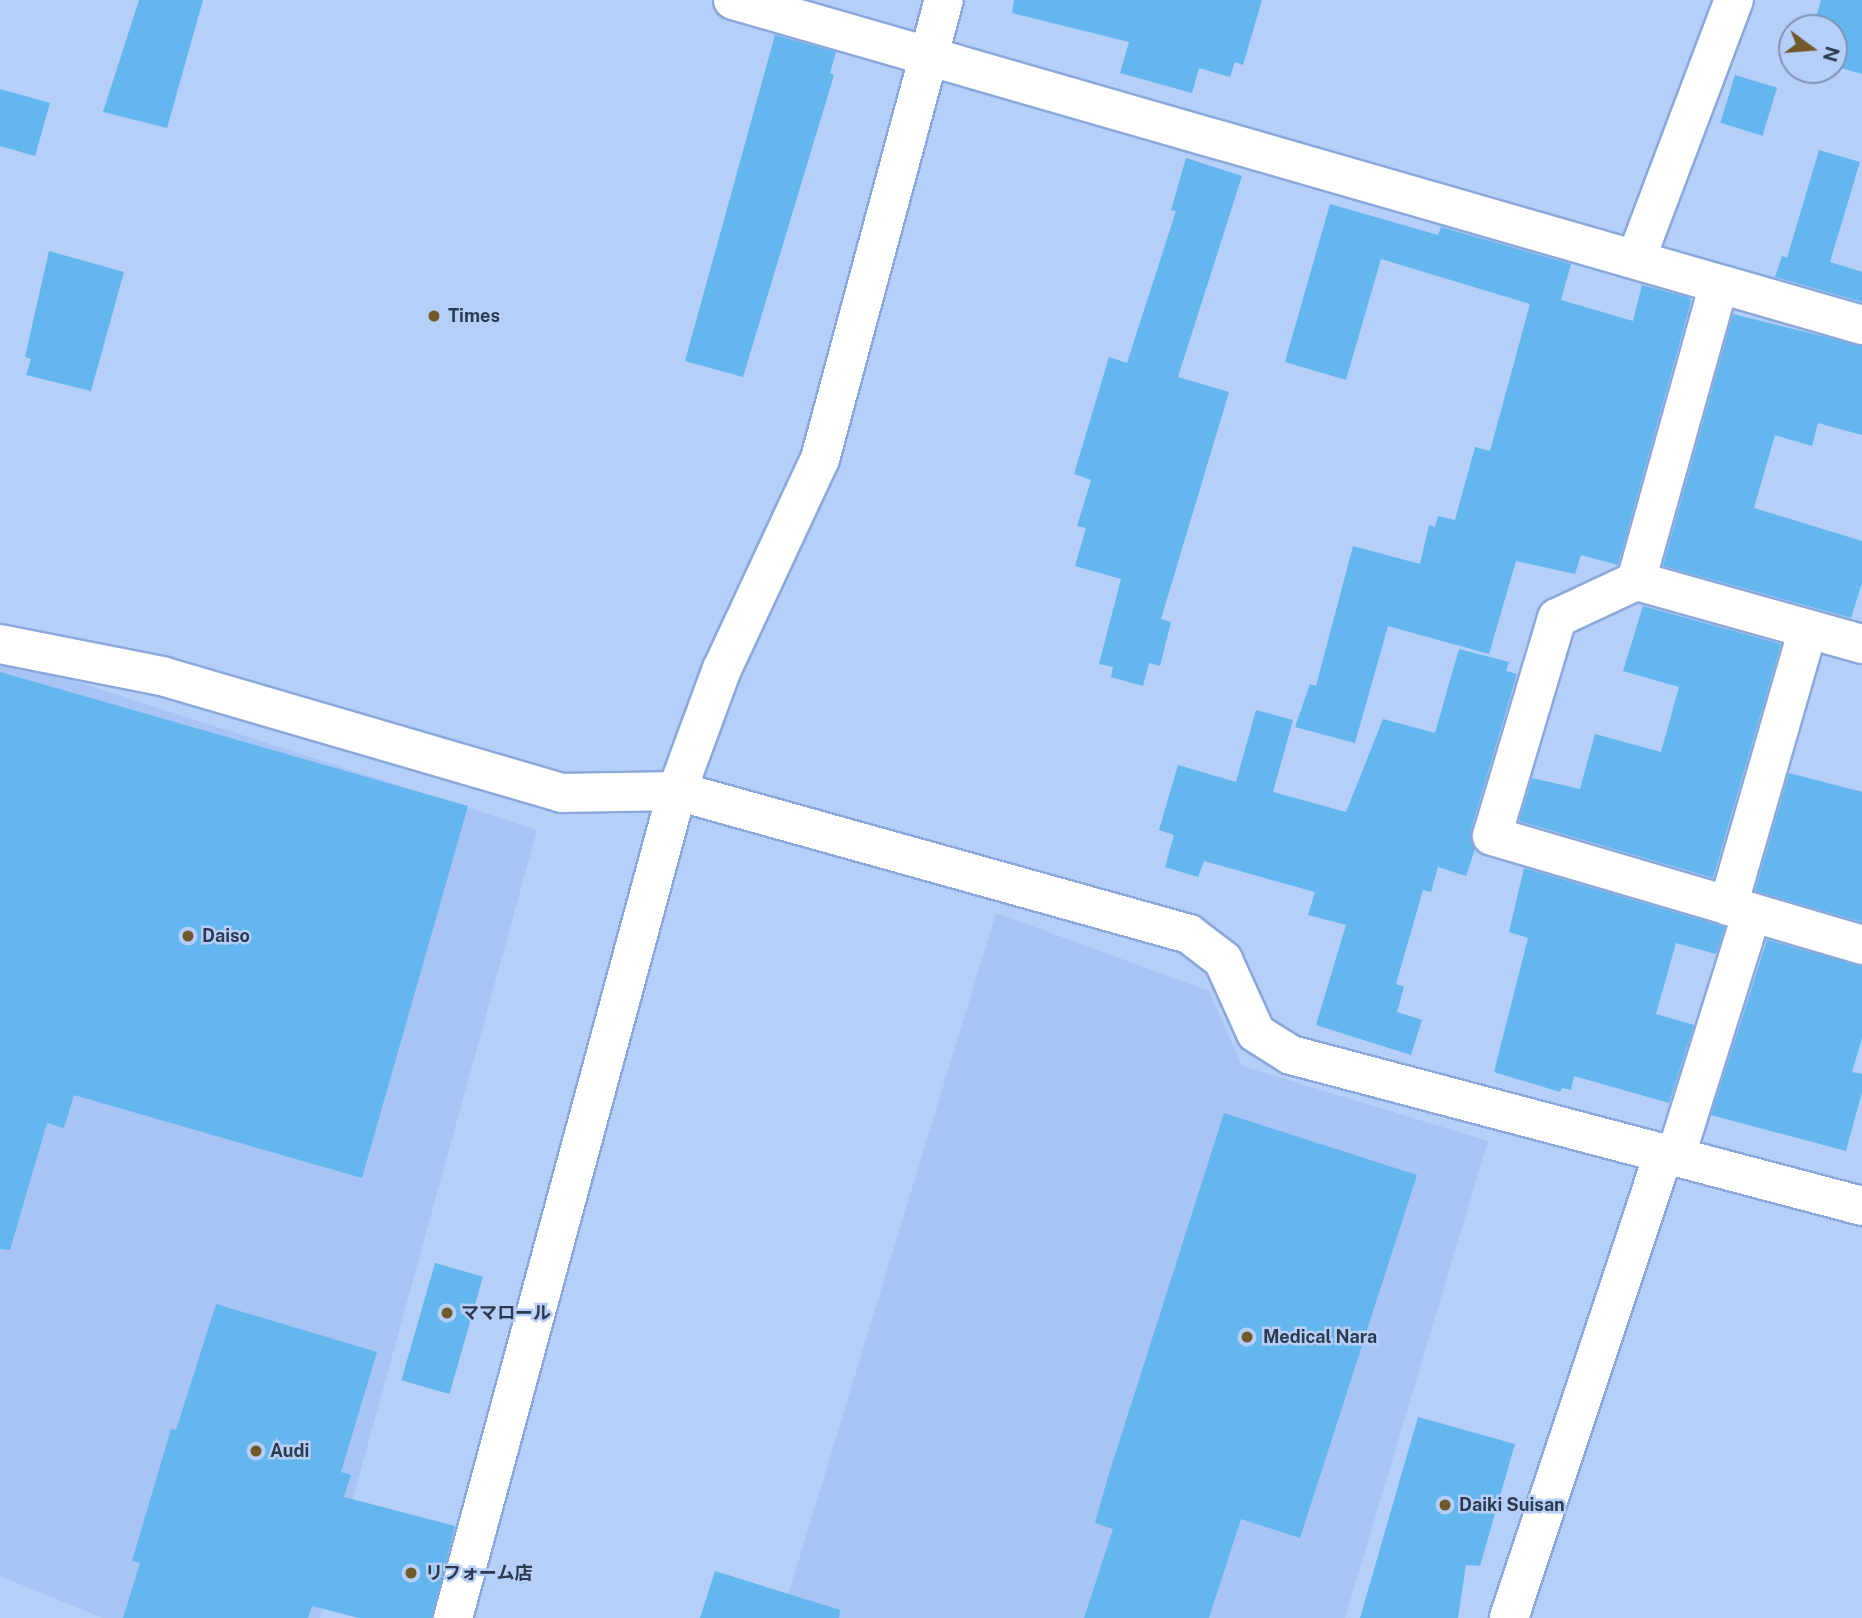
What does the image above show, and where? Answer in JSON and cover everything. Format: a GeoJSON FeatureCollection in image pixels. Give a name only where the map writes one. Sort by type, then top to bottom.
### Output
{"type":"FeatureCollection","features":[{"type":"Feature","properties":{"kind":"street"},"geometry":{"type":"LineString","coordinates":[[733,0],[1862,325]]}},
{"type":"Feature","properties":{"kind":"street"},"geometry":{"type":"LineString","coordinates":[[453,1618],[677,791],[722,669],[820,459],[944,0]]}},
{"type":"Feature","properties":{"kind":"street"},"geometry":{"type":"LineString","coordinates":[[1636,259],[1734,0]]}},
{"type":"Feature","properties":{"kind":"street"},"geometry":{"type":"LineString","coordinates":[[1636,582],[1719,284]]}},
{"type":"Feature","properties":{"kind":"street"},"geometry":{"type":"LineString","coordinates":[[1862,644],[1636,582],[1557,618],[1492,836],[1862,945]]}},
{"type":"Feature","properties":{"kind":"street"},"geometry":{"type":"LineString","coordinates":[[1508,1618],[1670,1153],[1740,909],[1808,629]]}},
{"type":"Feature","properties":{"kind":"street"},"geometry":{"type":"LineString","coordinates":[[0,644],[162,676],[562,793],[677,791],[1189,934],[1223,960],[1256,1033],[1291,1055],[1670,1153],[1862,1206]]}},
{"type":"Feature","properties":{"kind":"shaded area"},"geometry":{"type":"Polygon","coordinates":[[[0,657],[537,830],[320,1618],[103,1618],[0,1576],[0,657]]]}},
{"type":"Feature","properties":{"kind":"shaded area"},"geometry":{"type":"Polygon","coordinates":[[[996,913],[1209,991],[1242,1066],[1488,1141],[1345,1618],[781,1618],[996,913]]]}},
{"type":"Feature","properties":{"kind":"building"},"geometry":{"type":"Polygon","coordinates":[[[139,0],[203,0],[167,128],[103,112],[139,0]]]}},
{"type":"Feature","properties":{"kind":"building"},"geometry":{"type":"Polygon","coordinates":[[[1014,0],[1262,0],[1243,65],[1235,62],[1230,77],[1199,68],[1192,93],[1120,73],[1129,42],[1012,13],[1014,0]]]}},
{"type":"Feature","properties":{"kind":"building"},"geometry":{"type":"Polygon","coordinates":[[[1821,0],[1862,0],[1862,74],[1848,70],[1848,14],[1817,14],[1821,0]]]}},
{"type":"Feature","properties":{"kind":"building"},"geometry":{"type":"Polygon","coordinates":[[[775,35],[836,52],[830,73],[834,75],[743,377],[685,361],[775,35]]]}},
{"type":"Feature","properties":{"kind":"building"},"geometry":{"type":"Polygon","coordinates":[[[1735,75],[1777,88],[1762,136],[1720,123],[1735,75]]]}},
{"type":"Feature","properties":{"kind":"building"},"geometry":{"type":"Polygon","coordinates":[[[0,89],[50,103],[35,156],[0,146],[0,89]]]}},
{"type":"Feature","properties":{"kind":"building"},"geometry":{"type":"Polygon","coordinates":[[[1819,150],[1860,162],[1830,262],[1862,272],[1862,302],[1775,277],[1782,256],[1787,258],[1819,150]]]}},
{"type":"Feature","properties":{"kind":"building"},"geometry":{"type":"Polygon","coordinates":[[[1186,158],[1242,176],[1178,377],[1229,392],[1161,619],[1171,622],[1160,666],[1149,663],[1143,686],[1111,677],[1113,667],[1099,664],[1121,579],[1075,566],[1086,528],[1077,526],[1091,480],[1074,474],[1109,357],[1127,363],[1176,211],[1171,210],[1186,158]]]}},
{"type":"Feature","properties":{"kind":"building"},"geometry":{"type":"Polygon","coordinates":[[[1330,204],[1438,235],[1441,227],[1571,264],[1561,300],[1633,321],[1642,285],[1690,298],[1691,302],[1618,565],[1581,555],[1575,574],[1516,561],[1489,654],[1388,626],[1355,743],[1295,727],[1310,684],[1316,686],[1353,546],[1420,564],[1429,525],[1435,527],[1438,516],[1455,520],[1475,447],[1490,451],[1530,304],[1381,259],[1346,380],[1285,362],[1330,204]]]}},
{"type":"Feature","properties":{"kind":"building"},"geometry":{"type":"Polygon","coordinates":[[[49,251],[124,272],[91,391],[26,375],[31,359],[25,357],[49,251]]]}},
{"type":"Feature","properties":{"kind":"building"},"geometry":{"type":"Polygon","coordinates":[[[1733,314],[1862,346],[1862,435],[1818,423],[1812,446],[1775,435],[1754,508],[1862,541],[1862,583],[1851,618],[1663,566],[1733,314]]]}},
{"type":"Feature","properties":{"kind":"building"},"geometry":{"type":"Polygon","coordinates":[[[1643,606],[1781,644],[1713,878],[1519,821],[1532,778],[1580,789],[1595,734],[1661,752],[1679,687],[1623,671],[1643,606]]]}},
{"type":"Feature","properties":{"kind":"building"},"geometry":{"type":"Polygon","coordinates":[[[1459,649],[1509,662],[1506,671],[1517,674],[1471,830],[1475,849],[1466,876],[1438,867],[1431,892],[1423,890],[1396,984],[1404,987],[1397,1012],[1422,1020],[1411,1055],[1316,1025],[1346,925],[1308,915],[1315,892],[1204,861],[1198,877],[1165,867],[1174,835],[1159,830],[1178,765],[1236,782],[1256,710],[1293,720],[1273,792],[1346,812],[1383,719],[1435,733],[1459,649]]]}},
{"type":"Feature","properties":{"kind":"building"},"geometry":{"type":"Polygon","coordinates":[[[0,672],[468,806],[362,1178],[74,1095],[64,1128],[47,1123],[10,1250],[0,1249],[0,672]]]}},
{"type":"Feature","properties":{"kind":"building"},"geometry":{"type":"Polygon","coordinates":[[[1789,773],[1862,792],[1862,922],[1755,891],[1789,773]]]}},
{"type":"Feature","properties":{"kind":"building"},"geometry":{"type":"Polygon","coordinates":[[[1524,868],[1725,927],[1716,954],[1676,943],[1656,1014],[1694,1025],[1669,1103],[1574,1076],[1571,1090],[1562,1088],[1560,1092],[1494,1072],[1528,938],[1509,932],[1524,868]]]}},
{"type":"Feature","properties":{"kind":"building"},"geometry":{"type":"Polygon","coordinates":[[[1767,940],[1862,966],[1862,1038],[1852,1072],[1862,1074],[1862,1092],[1846,1151],[1711,1115],[1767,940]]]}},
{"type":"Feature","properties":{"kind":"building"},"geometry":{"type":"Polygon","coordinates":[[[1224,1113],[1417,1175],[1300,1538],[1241,1519],[1209,1618],[1084,1618],[1113,1529],[1095,1523],[1224,1113]]]}},
{"type":"Feature","properties":{"kind":"building","name":"ママロール"},"geometry":{"type":"Polygon","coordinates":[[[435,1263],[483,1277],[449,1394],[401,1380],[435,1263]]]}},
{"type":"Feature","properties":{"kind":"building","name":"Audi"},"geometry":{"type":"Polygon","coordinates":[[[216,1304],[377,1352],[341,1472],[351,1475],[344,1497],[455,1526],[432,1618],[359,1618],[312,1606],[308,1618],[123,1618],[140,1563],[132,1561],[171,1429],[176,1430],[216,1304]]]}},
{"type":"Feature","properties":{"kind":"building","name":"Daiki Suisan"},"geometry":{"type":"Polygon","coordinates":[[[1418,1417],[1515,1444],[1480,1566],[1466,1565],[1458,1618],[1360,1618],[1418,1417]]]}},
{"type":"Feature","properties":{"kind":"building"},"geometry":{"type":"Polygon","coordinates":[[[715,1571],[840,1610],[839,1618],[700,1618],[715,1571]]]}},
{"type":"Feature","properties":{"kind":"place","name":"Times"},"geometry":{"type":"Point","coordinates":[434,316]}},
{"type":"Feature","properties":{"kind":"place","name":"Daiso"},"geometry":{"type":"Point","coordinates":[188,936]}},
{"type":"Feature","properties":{"kind":"place","name":"ママロール"},"geometry":{"type":"Point","coordinates":[447,1313]}},
{"type":"Feature","properties":{"kind":"place","name":"Medical Nara"},"geometry":{"type":"Point","coordinates":[1247,1337]}},
{"type":"Feature","properties":{"kind":"place","name":"Audi"},"geometry":{"type":"Point","coordinates":[256,1451]}},
{"type":"Feature","properties":{"kind":"place","name":"Daiki Suisan"},"geometry":{"type":"Point","coordinates":[1445,1505]}},
{"type":"Feature","properties":{"kind":"place","name":"リフォーム店"},"geometry":{"type":"Point","coordinates":[411,1573]}}]}
